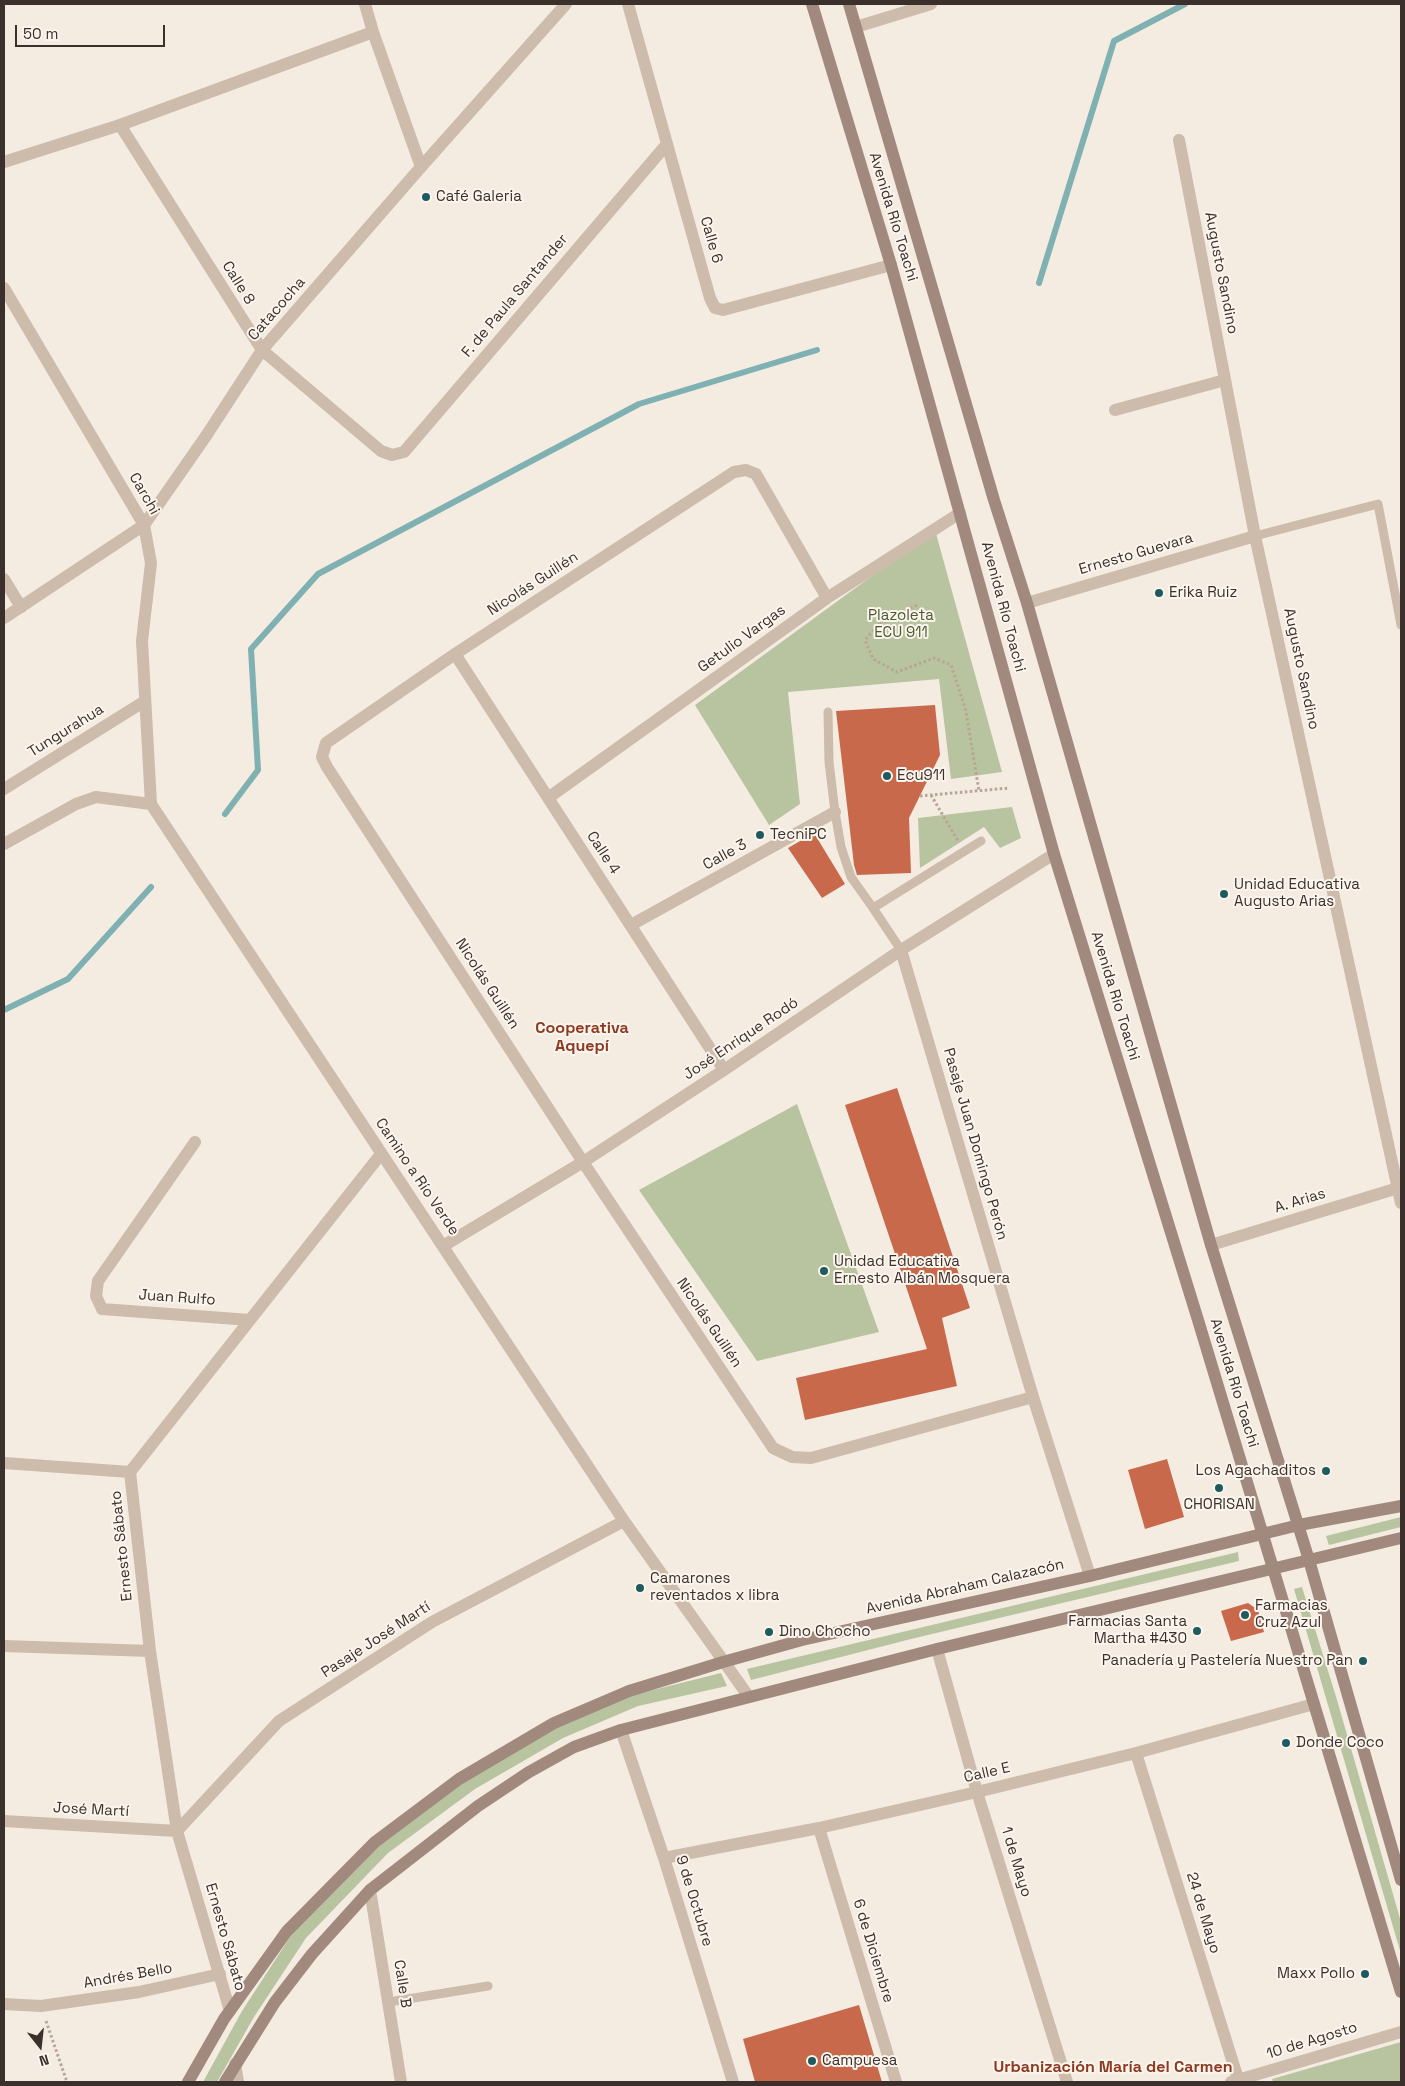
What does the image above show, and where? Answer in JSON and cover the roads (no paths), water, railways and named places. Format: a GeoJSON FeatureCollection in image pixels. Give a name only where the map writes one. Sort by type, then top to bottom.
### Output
{"type":"FeatureCollection","features":[{"type":"Feature","properties":{"kind":"main road","name":"Avenida Río Toachi"},"geometry":{"type":"LineString","coordinates":[[812,4],[891,265],[1054,854],[1401,1992]]}},
{"type":"Feature","properties":{"kind":"main road","name":"Avenida Río Toachi"},"geometry":{"type":"LineString","coordinates":[[849,4],[994,500],[1027,603],[1211,1245],[1309,1560],[1401,1880]]}},
{"type":"Feature","properties":{"kind":"main road","name":"Avenida Abraham Calazacón"},"geometry":{"type":"LineString","coordinates":[[188,2082],[230,2011],[294,1924],[375,1842],[459,1779],[554,1723],[629,1692],[723,1662],[872,1624],[1090,1576],[1298,1525],[1401,1506]]}},
{"type":"Feature","properties":{"kind":"main road"},"geometry":{"type":"LineString","coordinates":[[225,2082],[285,1988],[312,1954],[370,1890],[478,1806],[529,1772],[574,1747],[621,1730],[936,1649],[1401,1538]]}},
{"type":"Feature","properties":{"kind":"street"},"geometry":{"type":"LineString","coordinates":[[365,4],[373,32],[421,167]]}},
{"type":"Feature","properties":{"kind":"street","name":"Catacocha"},"geometry":{"type":"LineString","coordinates":[[4,618],[144,525],[206,436],[262,350],[566,4]]}},
{"type":"Feature","properties":{"kind":"street","name":"Calle 6"},"geometry":{"type":"LineString","coordinates":[[628,4],[710,298],[715,308],[723,310],[891,265]]}},
{"type":"Feature","properties":{"kind":"street"},"geometry":{"type":"LineString","coordinates":[[856,27],[931,4]]}},
{"type":"Feature","properties":{"kind":"street"},"geometry":{"type":"LineString","coordinates":[[4,162],[120,125],[373,32]]}},
{"type":"Feature","properties":{"kind":"street","name":"Calle 8"},"geometry":{"type":"LineString","coordinates":[[120,125],[262,350],[381,452]]}},
{"type":"Feature","properties":{"kind":"street","name":"Augusto Sandino"},"geometry":{"type":"LineString","coordinates":[[1179,140],[1255,536],[1401,1203]]}},
{"type":"Feature","properties":{"kind":"street","name":"F. de Paula Santander"},"geometry":{"type":"LineString","coordinates":[[381,452],[392,455],[404,452],[667,144]]}},
{"type":"Feature","properties":{"kind":"street","name":"Carchi"},"geometry":{"type":"LineString","coordinates":[[4,288],[144,525],[150,563],[142,641],[151,804]]}},
{"type":"Feature","properties":{"kind":"street"},"geometry":{"type":"LineString","coordinates":[[1114,410],[1225,380]]}},
{"type":"Feature","properties":{"kind":"street","name":"Nicolás Guillén"},"geometry":{"type":"LineString","coordinates":[[827,598],[756,474],[746,470],[734,472],[455,654],[326,743],[322,757],[327,768],[583,1162],[773,1448],[792,1457],[811,1458],[1033,1397]]}},
{"type":"Feature","properties":{"kind":"street","name":"Getulio Vargas"},"geometry":{"type":"LineString","coordinates":[[548,798],[827,598],[960,513]]}},
{"type":"Feature","properties":{"kind":"street","name":"Ernesto Guevara"},"geometry":{"type":"LineString","coordinates":[[1027,603],[1255,536]]}},
{"type":"Feature","properties":{"kind":"street"},"geometry":{"type":"LineString","coordinates":[[4,579],[21,607]]}},
{"type":"Feature","properties":{"kind":"street","name":"Calle 4"},"geometry":{"type":"LineString","coordinates":[[455,654],[724,1070]]}},
{"type":"Feature","properties":{"kind":"street","name":"Tungurahua"},"geometry":{"type":"LineString","coordinates":[[4,789],[145,702]]}},
{"type":"Feature","properties":{"kind":"street"},"geometry":{"type":"LineString","coordinates":[[4,844],[76,804],[96,797],[151,804]]}},
{"type":"Feature","properties":{"kind":"street","name":"Camino a Río Verde"},"geometry":{"type":"LineString","coordinates":[[151,804],[624,1521],[749,1697]]}},
{"type":"Feature","properties":{"kind":"street","name":"Calle 3"},"geometry":{"type":"LineString","coordinates":[[630,925],[835,812]]}},
{"type":"Feature","properties":{"kind":"street","name":"José Enrique Rodó"},"geometry":{"type":"LineString","coordinates":[[443,1246],[583,1162],[724,1070],[901,950],[1054,854]]}},
{"type":"Feature","properties":{"kind":"street","name":"Pasaje Juan Domingo Perón"},"geometry":{"type":"LineString","coordinates":[[901,950],[1033,1397],[1090,1576]]}},
{"type":"Feature","properties":{"kind":"street","name":"Juan Rulfo"},"geometry":{"type":"LineString","coordinates":[[196,1142],[98,1280],[96,1296],[102,1309],[250,1320]]}},
{"type":"Feature","properties":{"kind":"street","name":"Ernesto Sábato"},"geometry":{"type":"LineString","coordinates":[[230,2011],[177,1831],[150,1651],[130,1472],[381,1154]]}},
{"type":"Feature","properties":{"kind":"street","name":"A. Arias"},"geometry":{"type":"LineString","coordinates":[[1211,1245],[1398,1188]]}},
{"type":"Feature","properties":{"kind":"street"},"geometry":{"type":"LineString","coordinates":[[4,1463],[130,1472]]}},
{"type":"Feature","properties":{"kind":"street","name":"Pasaje José Martí"},"geometry":{"type":"LineString","coordinates":[[177,1831],[279,1721],[432,1622],[624,1521]]}},
{"type":"Feature","properties":{"kind":"street"},"geometry":{"type":"LineString","coordinates":[[4,1646],[150,1651]]}},
{"type":"Feature","properties":{"kind":"street","name":"1 de Mayo"},"geometry":{"type":"LineString","coordinates":[[936,1649],[977,1792],[1067,2082]]}},
{"type":"Feature","properties":{"kind":"street","name":"Calle E"},"geometry":{"type":"LineString","coordinates":[[664,1858],[819,1828],[977,1792],[1136,1753],[1314,1704]]}},
{"type":"Feature","properties":{"kind":"street","name":"9 de Octubre"},"geometry":{"type":"LineString","coordinates":[[621,1730],[664,1858],[733,2082]]}},
{"type":"Feature","properties":{"kind":"street","name":"24 de Mayo"},"geometry":{"type":"LineString","coordinates":[[1136,1753],[1236,2082]]}},
{"type":"Feature","properties":{"kind":"street","name":"José Martí"},"geometry":{"type":"LineString","coordinates":[[4,1821],[177,1831]]}},
{"type":"Feature","properties":{"kind":"street","name":"6 de Diciembre"},"geometry":{"type":"LineString","coordinates":[[819,1828],[896,2082]]}},
{"type":"Feature","properties":{"kind":"street","name":"Calle B"},"geometry":{"type":"LineString","coordinates":[[370,1890],[401,2082]]}},
{"type":"Feature","properties":{"kind":"street","name":"Andrés Bello"},"geometry":{"type":"LineString","coordinates":[[4,2004],[42,2006],[139,1992],[220,1974]]}},
{"type":"Feature","properties":{"kind":"street","name":"10 de Agosto"},"geometry":{"type":"LineString","coordinates":[[1236,2082],[1401,2032]]}},
{"type":"Feature","properties":{"kind":"street"},"geometry":{"type":"LineString","coordinates":[[235,2064],[238,2082]]}},
{"type":"Feature","properties":{"kind":"lane"},"geometry":{"type":"LineString","coordinates":[[1255,536],[1378,504],[1401,624]]}},
{"type":"Feature","properties":{"kind":"lane"},"geometry":{"type":"LineString","coordinates":[[828,712],[829,762],[841,847],[851,877],[901,950]]}},
{"type":"Feature","properties":{"kind":"lane"},"geometry":{"type":"LineString","coordinates":[[873,908],[981,841]]}},
{"type":"Feature","properties":{"kind":"lane"},"geometry":{"type":"LineString","coordinates":[[389,2002],[488,1986]]}},
{"type":"Feature","properties":{"kind":"waterway"},"geometry":{"type":"LineString","coordinates":[[1039,283],[1114,41],[1185,4]]}},
{"type":"Feature","properties":{"kind":"waterway"},"geometry":{"type":"LineString","coordinates":[[225,814],[258,770],[251,649],[318,574],[639,404],[817,350]]}},
{"type":"Feature","properties":{"kind":"waterway"},"geometry":{"type":"LineString","coordinates":[[4,1010],[68,979],[151,887]]}},
{"type":"Feature","properties":{"kind":"place","name":"Café Galeria"},"geometry":{"type":"Point","coordinates":[426,197]}},
{"type":"Feature","properties":{"kind":"place","name":"Erika Ruiz"},"geometry":{"type":"Point","coordinates":[1159,593]}},
{"type":"Feature","properties":{"kind":"place","name":"Ecu911"},"geometry":{"type":"Point","coordinates":[887,776]}},
{"type":"Feature","properties":{"kind":"place","name":"TecniPC"},"geometry":{"type":"Point","coordinates":[760,835]}},
{"type":"Feature","properties":{"kind":"place","name":"Unidad Educativa Augusto Arias"},"geometry":{"type":"Point","coordinates":[1224,894]}},
{"type":"Feature","properties":{"kind":"place","name":"Unidad Educativa Ernesto Albán Mosquera"},"geometry":{"type":"Point","coordinates":[824,1271]}},
{"type":"Feature","properties":{"kind":"place","name":"Los Agachaditos"},"geometry":{"type":"Point","coordinates":[1326,1471]}},
{"type":"Feature","properties":{"kind":"place","name":"CHORISAN"},"geometry":{"type":"Point","coordinates":[1219,1488]}},
{"type":"Feature","properties":{"kind":"place","name":"Camarones reventados x libra"},"geometry":{"type":"Point","coordinates":[640,1588]}},
{"type":"Feature","properties":{"kind":"place","name":"Farmacias Cruz Azul"},"geometry":{"type":"Point","coordinates":[1245,1615]}},
{"type":"Feature","properties":{"kind":"place","name":"Farmacias Santa Martha #430"},"geometry":{"type":"Point","coordinates":[1197,1631]}},
{"type":"Feature","properties":{"kind":"place","name":"Dino Chocho"},"geometry":{"type":"Point","coordinates":[769,1632]}},
{"type":"Feature","properties":{"kind":"place","name":"Panadería y Pastelería Nuestro Pan"},"geometry":{"type":"Point","coordinates":[1363,1661]}},
{"type":"Feature","properties":{"kind":"place","name":"Donde Coco"},"geometry":{"type":"Point","coordinates":[1286,1743]}},
{"type":"Feature","properties":{"kind":"place","name":"Maxx Pollo"},"geometry":{"type":"Point","coordinates":[1365,1974]}},
{"type":"Feature","properties":{"kind":"place","name":"Campuesa"},"geometry":{"type":"Point","coordinates":[812,2061]}},
{"type":"Feature","properties":{"kind":"district","name":"Cooperativa Aquepí"},"geometry":{"type":"Point","coordinates":[582,1038]}},
{"type":"Feature","properties":{"kind":"district","name":"Urbanización María del Carmen"},"geometry":{"type":"Point","coordinates":[1113,2068]}},
{"type":"Feature","properties":{"kind":"park label","name":"Plazoleta ECU 911"},"geometry":{"type":"Point","coordinates":[901,624]}}]}
